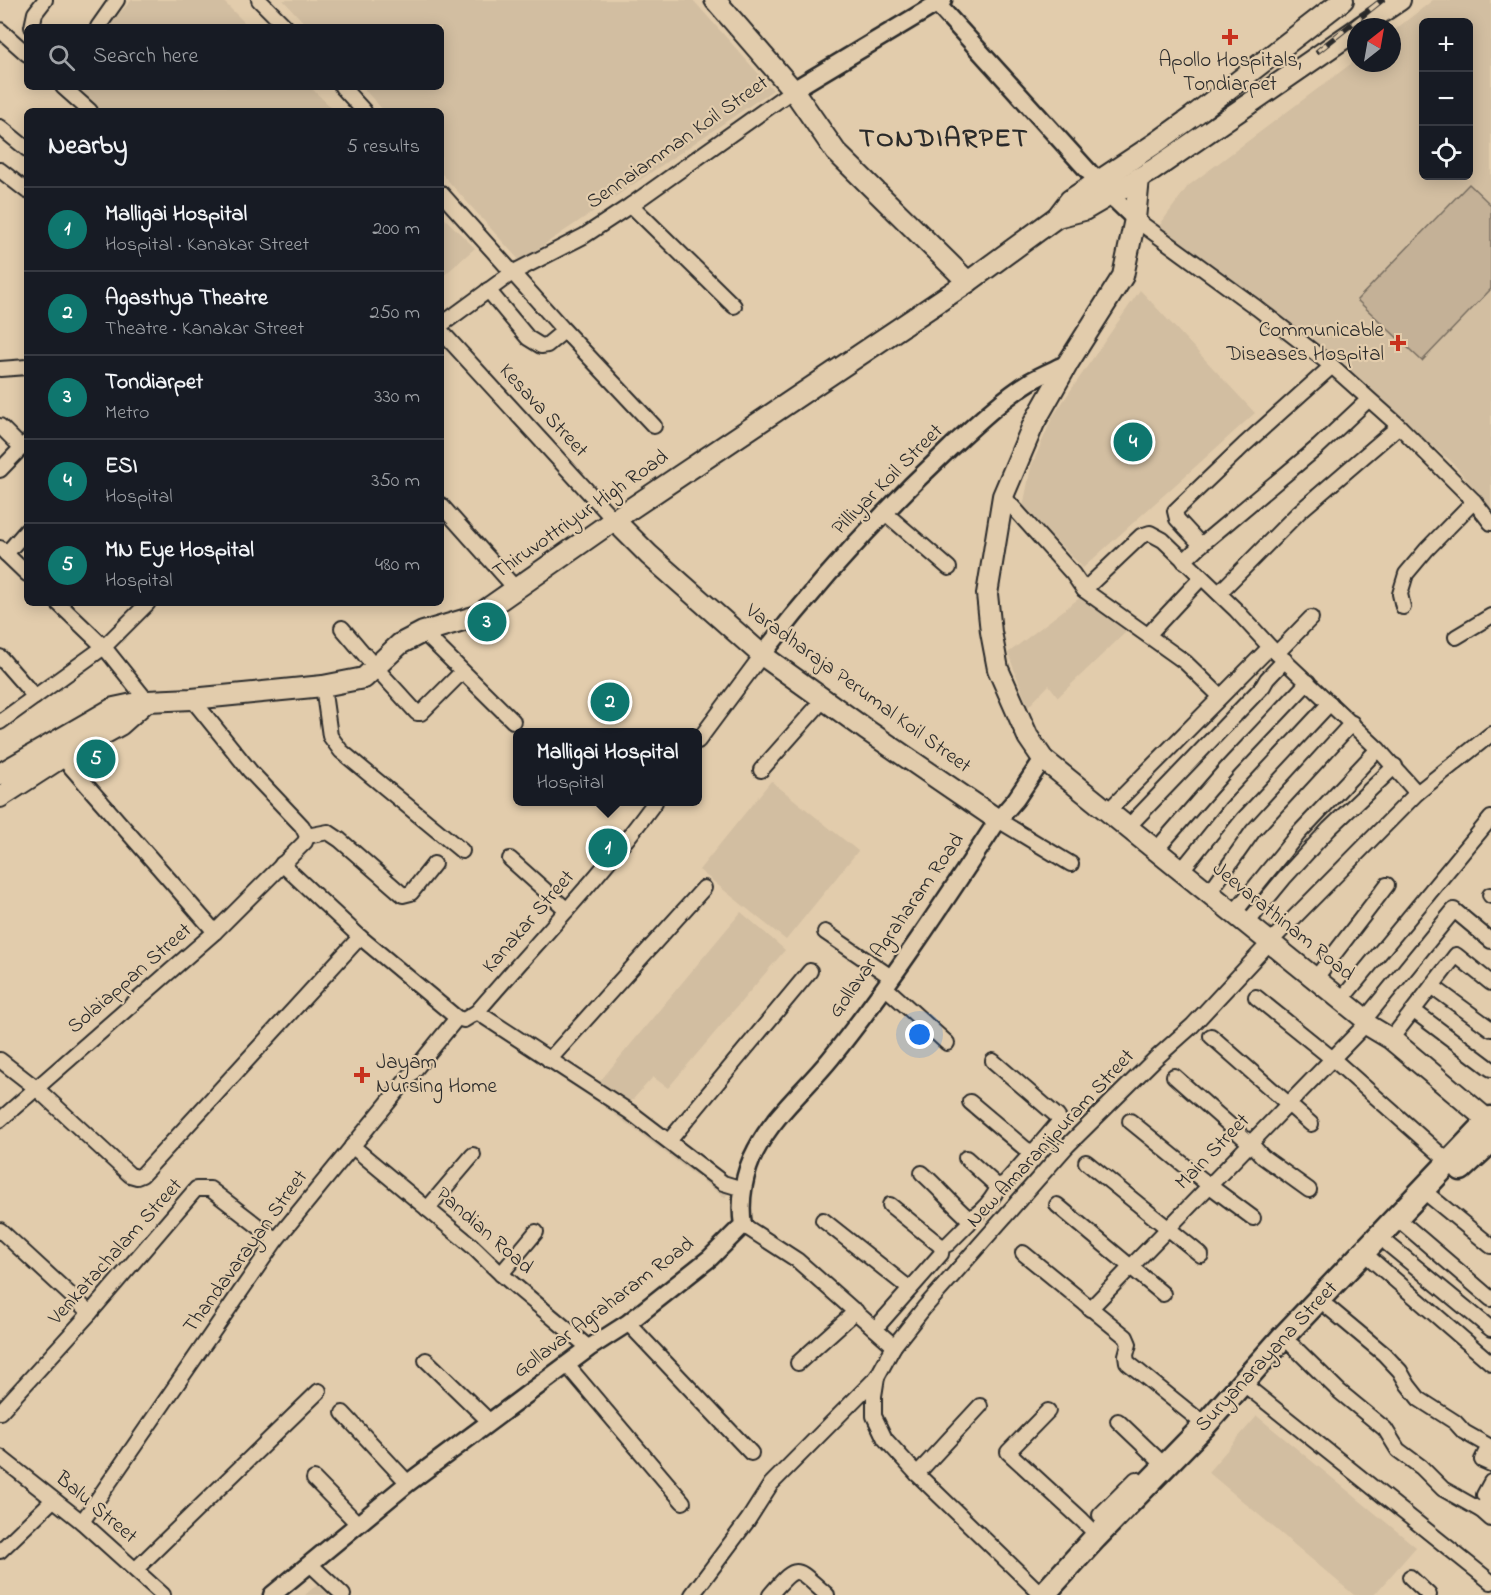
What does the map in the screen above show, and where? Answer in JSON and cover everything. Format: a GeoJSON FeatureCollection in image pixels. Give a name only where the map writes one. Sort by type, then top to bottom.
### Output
{"type":"FeatureCollection","features":[{"type":"Feature","properties":{"kind":"main road"},"geometry":{"type":"LineString","coordinates":[[715,0],[793,90],[836,152],[968,282]]}},
{"type":"Feature","properties":{"kind":"main road","name":"Thiruvottriyur High Road"},"geometry":{"type":"LineString","coordinates":[[1104,188],[1343,0]]}},
{"type":"Feature","properties":{"kind":"main road"},"geometry":{"type":"LineString","coordinates":[[1373,18],[1400,0]]}},
{"type":"Feature","properties":{"kind":"main road","name":"Thiruvottriyur High Road"},"geometry":{"type":"LineString","coordinates":[[0,774],[114,708],[147,701],[192,699],[323,686],[364,678],[400,644],[423,632],[477,616],[614,520],[968,282],[1057,217],[1070,200],[1138,178],[1347,36]]}},
{"type":"Feature","properties":{"kind":"main road","name":"Jeevarathinam Road"},"geometry":{"type":"LineString","coordinates":[[1138,178],[1135,219],[1123,276],[1068,363],[1034,423],[1003,496],[987,594],[998,669],[1028,737],[1043,759],[1391,1039],[1490,1126]]}},
{"type":"Feature","properties":{"kind":"main road","name":"Varadharaja Perumal Koil Street"},"geometry":{"type":"LineString","coordinates":[[614,520],[649,555],[762,655],[998,820]]}},
{"type":"Feature","properties":{"kind":"main road"},"geometry":{"type":"LineString","coordinates":[[0,797],[62,757],[120,725],[147,701]]}},
{"type":"Feature","properties":{"kind":"main road","name":"Suryanarayana Street"},"geometry":{"type":"LineString","coordinates":[[1042,1595],[1205,1425],[1283,1337],[1370,1248],[1449,1162],[1490,1126]]}},
{"type":"Feature","properties":{"kind":"main road","name":"Suryanarayana Street"},"geometry":{"type":"LineString","coordinates":[[1063,1595],[1250,1389],[1329,1308],[1431,1197],[1490,1126]]}},
{"type":"Feature","properties":{"kind":"street"},"geometry":{"type":"LineString","coordinates":[[33,24],[36,13],[45,0]]}},
{"type":"Feature","properties":{"kind":"street"},"geometry":{"type":"LineString","coordinates":[[100,24],[117,0]]}},
{"type":"Feature","properties":{"kind":"street"},"geometry":{"type":"LineString","coordinates":[[260,0],[283,24]]}},
{"type":"Feature","properties":{"kind":"street"},"geometry":{"type":"LineString","coordinates":[[940,2],[1104,188],[1135,219],[1332,366],[1399,426],[1474,501],[1491,522]]}},
{"type":"Feature","properties":{"kind":"street","name":"Sennaiamman Koil Street"},"geometry":{"type":"LineString","coordinates":[[444,323],[512,273],[584,236],[631,205],[793,90],[940,2]]}},
{"type":"Feature","properties":{"kind":"street"},"geometry":{"type":"LineString","coordinates":[[0,30],[24,51]]}},
{"type":"Feature","properties":{"kind":"street"},"geometry":{"type":"LineString","coordinates":[[66,90],[87,108]]}},
{"type":"Feature","properties":{"kind":"street"},"geometry":{"type":"LineString","coordinates":[[345,90],[361,108]]}},
{"type":"Feature","properties":{"kind":"street"},"geometry":{"type":"LineString","coordinates":[[0,127],[24,147]]}},
{"type":"Feature","properties":{"kind":"street"},"geometry":{"type":"LineString","coordinates":[[0,170],[24,188]]}},
{"type":"Feature","properties":{"kind":"street"},"geometry":{"type":"LineString","coordinates":[[444,197],[564,331],[654,426]]}},
{"type":"Feature","properties":{"kind":"street"},"geometry":{"type":"LineString","coordinates":[[631,205],[734,306]]}},
{"type":"Feature","properties":{"kind":"street"},"geometry":{"type":"LineString","coordinates":[[488,290],[528,338],[541,346],[547,345],[564,331]]}},
{"type":"Feature","properties":{"kind":"street","name":"Kesava Street"},"geometry":{"type":"LineString","coordinates":[[444,334],[614,520]]}},
{"type":"Feature","properties":{"kind":"street","name":"Pilliyar Koil Street"},"geometry":{"type":"LineString","coordinates":[[762,655],[794,613],[884,512],[966,433],[1033,379],[1068,363]]}},
{"type":"Feature","properties":{"kind":"street"},"geometry":{"type":"LineString","coordinates":[[1201,544],[1177,519],[1175,511],[1332,366]]}},
{"type":"Feature","properties":{"kind":"street"},"geometry":{"type":"LineString","coordinates":[[0,369],[24,367]]}},
{"type":"Feature","properties":{"kind":"street"},"geometry":{"type":"LineString","coordinates":[[1184,561],[1201,544],[1318,447],[1368,400]]}},
{"type":"Feature","properties":{"kind":"street"},"geometry":{"type":"LineString","coordinates":[[0,426],[24,445],[0,470]]}},
{"type":"Feature","properties":{"kind":"street"},"geometry":{"type":"LineString","coordinates":[[1219,593],[1299,512],[1399,426]]}},
{"type":"Feature","properties":{"kind":"street"},"geometry":{"type":"LineString","coordinates":[[1003,496],[1073,574],[1084,590],[1185,662],[1220,696]]}},
{"type":"Feature","properties":{"kind":"street"},"geometry":{"type":"LineString","coordinates":[[1403,607],[1400,594],[1406,574],[1474,501]]}},
{"type":"Feature","properties":{"kind":"street"},"geometry":{"type":"LineString","coordinates":[[444,508],[516,589]]}},
{"type":"Feature","properties":{"kind":"street"},"geometry":{"type":"LineString","coordinates":[[884,512],[949,568]]}},
{"type":"Feature","properties":{"kind":"street"},"geometry":{"type":"LineString","coordinates":[[24,533],[3,551],[24,571]]}},
{"type":"Feature","properties":{"kind":"street"},"geometry":{"type":"LineString","coordinates":[[1084,590],[1141,536],[1150,533],[1163,540],[1277,653],[1352,723],[1395,766],[1417,793]]}},
{"type":"Feature","properties":{"kind":"street"},"geometry":{"type":"LineString","coordinates":[[1148,635],[1201,578]]}},
{"type":"Feature","properties":{"kind":"street"},"geometry":{"type":"LineString","coordinates":[[61,606],[104,647],[147,701]]}},
{"type":"Feature","properties":{"kind":"street"},"geometry":{"type":"LineString","coordinates":[[0,722],[104,647],[145,606]]}},
{"type":"Feature","properties":{"kind":"street"},"geometry":{"type":"LineString","coordinates":[[1456,637],[1491,616]]}},
{"type":"Feature","properties":{"kind":"street"},"geometry":{"type":"LineString","coordinates":[[1107,812],[1220,696],[1277,653],[1311,618]]}},
{"type":"Feature","properties":{"kind":"street"},"geometry":{"type":"LineString","coordinates":[[342,628],[417,713],[421,713],[462,672]]}},
{"type":"Feature","properties":{"kind":"street"},"geometry":{"type":"LineString","coordinates":[[423,632],[513,721]]}},
{"type":"Feature","properties":{"kind":"street"},"geometry":{"type":"LineString","coordinates":[[1127,828],[1263,686],[1277,653]]}},
{"type":"Feature","properties":{"kind":"street"},"geometry":{"type":"LineString","coordinates":[[702,736],[762,655]]}},
{"type":"Feature","properties":{"kind":"street"},"geometry":{"type":"LineString","coordinates":[[0,657],[34,697]]}},
{"type":"Feature","properties":{"kind":"street"},"geometry":{"type":"LineString","coordinates":[[1155,850],[1229,766],[1308,682]]}},
{"type":"Feature","properties":{"kind":"street"},"geometry":{"type":"LineString","coordinates":[[323,686],[330,736],[341,751],[462,851]]}},
{"type":"Feature","properties":{"kind":"street"},"geometry":{"type":"LineString","coordinates":[[192,699],[250,771],[302,826],[307,836],[328,832],[403,895],[411,893],[434,864]]}},
{"type":"Feature","properties":{"kind":"street"},"geometry":{"type":"LineString","coordinates":[[762,770],[824,699]]}},
{"type":"Feature","properties":{"kind":"street"},"geometry":{"type":"LineString","coordinates":[[1181,871],[1231,808],[1330,703]]}},
{"type":"Feature","properties":{"kind":"street"},"geometry":{"type":"LineString","coordinates":[[1209,893],[1253,831],[1352,723]]}},
{"type":"Feature","properties":{"kind":"street","name":"New Amaranjipuram Street"},"geometry":{"type":"LineString","coordinates":[[878,1377],[894,1346],[924,1308],[1067,1146],[1155,1059],[1192,1026],[1270,942],[1417,793],[1491,734]]}},
{"type":"Feature","properties":{"kind":"street"},"geometry":{"type":"LineString","coordinates":[[1241,918],[1298,834],[1378,749]]}},
{"type":"Feature","properties":{"kind":"street"},"geometry":{"type":"LineString","coordinates":[[62,757],[215,932]]}},
{"type":"Feature","properties":{"kind":"street","name":"Gollavar Agraharam Road"},"geometry":{"type":"LineString","coordinates":[[272,1595],[408,1483],[566,1364],[628,1323],[710,1258],[743,1225],[741,1203],[743,1189],[755,1151],[769,1129],[830,1060],[888,982],[998,820],[1016,799],[1043,759]]}},
{"type":"Feature","properties":{"kind":"street"},"geometry":{"type":"LineString","coordinates":[[1241,918],[1395,766]]}},
{"type":"Feature","properties":{"kind":"street","name":"Kanakar Street"},"geometry":{"type":"LineString","coordinates":[[477,1012],[567,910],[627,839],[651,806]]}},
{"type":"Feature","properties":{"kind":"street"},"geometry":{"type":"LineString","coordinates":[[1341,1000],[1491,818]]}},
{"type":"Feature","properties":{"kind":"street"},"geometry":{"type":"LineString","coordinates":[[998,820],[1071,864]]}},
{"type":"Feature","properties":{"kind":"street","name":"Solaiappan Street"},"geometry":{"type":"LineString","coordinates":[[0,1120],[215,932],[305,842],[307,836]]}},
{"type":"Feature","properties":{"kind":"street"},"geometry":{"type":"LineString","coordinates":[[510,859],[567,910]]}},
{"type":"Feature","properties":{"kind":"street"},"geometry":{"type":"LineString","coordinates":[[282,864],[360,937],[457,1018],[464,1020],[477,1012],[630,1112],[723,1182],[743,1189]]}},
{"type":"Feature","properties":{"kind":"street"},"geometry":{"type":"LineString","coordinates":[[1314,979],[1387,885]]}},
{"type":"Feature","properties":{"kind":"street"},"geometry":{"type":"LineString","coordinates":[[549,1060],[704,888]]}},
{"type":"Feature","properties":{"kind":"street","name":"Main Street"},"geometry":{"type":"LineString","coordinates":[[1090,1309],[1334,1060],[1454,910],[1491,941]]}},
{"type":"Feature","properties":{"kind":"street"},"geometry":{"type":"LineString","coordinates":[[825,932],[888,982],[947,1043]]}},
{"type":"Feature","properties":{"kind":"street"},"geometry":{"type":"LineString","coordinates":[[0,1060],[36,1088],[130,1175],[136,1177],[142,1175],[360,937]]}},
{"type":"Feature","properties":{"kind":"street"},"geometry":{"type":"LineString","coordinates":[[1391,1039],[1456,955],[1491,983]]}},
{"type":"Feature","properties":{"kind":"street"},"geometry":{"type":"LineString","coordinates":[[669,1141],[810,971]]}},
{"type":"Feature","properties":{"kind":"street"},"geometry":{"type":"LineString","coordinates":[[1432,986],[1491,1029]]}},
{"type":"Feature","properties":{"kind":"street"},"geometry":{"type":"LineString","coordinates":[[1257,997],[1334,1060],[1449,1162]]}},
{"type":"Feature","properties":{"kind":"street"},"geometry":{"type":"LineString","coordinates":[[1414,1011],[1491,1069]]}},
{"type":"Feature","properties":{"kind":"street","name":"Thandavarayan Street"},"geometry":{"type":"LineString","coordinates":[[82,1522],[276,1240],[457,1018]]}},
{"type":"Feature","properties":{"kind":"street"},"geometry":{"type":"LineString","coordinates":[[1211,1036],[1290,1103],[1311,1124]]}},
{"type":"Feature","properties":{"kind":"street"},"geometry":{"type":"LineString","coordinates":[[970,1102],[1031,1152],[1057,1125],[1059,1119],[993,1061]]}},
{"type":"Feature","properties":{"kind":"street"},"geometry":{"type":"LineString","coordinates":[[1174,1076],[1263,1157],[1309,1190]]}},
{"type":"Feature","properties":{"kind":"street"},"geometry":{"type":"LineString","coordinates":[[1130,1121],[1252,1218]]}},
{"type":"Feature","properties":{"kind":"street","name":"Pandian Road"},"geometry":{"type":"LineString","coordinates":[[352,1146],[589,1348]]}},
{"type":"Feature","properties":{"kind":"street"},"geometry":{"type":"LineString","coordinates":[[997,1186],[1005,1183],[1028,1157],[1028,1151]]}},
{"type":"Feature","properties":{"kind":"street"},"geometry":{"type":"LineString","coordinates":[[427,1209],[473,1155]]}},
{"type":"Feature","properties":{"kind":"street"},"geometry":{"type":"LineString","coordinates":[[966,1158],[997,1186]]}},
{"type":"Feature","properties":{"kind":"street"},"geometry":{"type":"LineString","coordinates":[[1086,1162],[1201,1255]]}},
{"type":"Feature","properties":{"kind":"street"},"geometry":{"type":"LineString","coordinates":[[922,1173],[943,1191],[948,1201],[968,1218]]}},
{"type":"Feature","properties":{"kind":"street"},"geometry":{"type":"LineString","coordinates":[[968,1218],[975,1216],[996,1193],[997,1186]]}},
{"type":"Feature","properties":{"kind":"street","name":"Venkatachalam Street"},"geometry":{"type":"LineString","coordinates":[[0,1412],[90,1313],[196,1188],[210,1189],[276,1240]]}},
{"type":"Feature","properties":{"kind":"street"},"geometry":{"type":"LineString","coordinates":[[1431,1197],[1491,1246]]}},
{"type":"Feature","properties":{"kind":"street"},"geometry":{"type":"LineString","coordinates":[[890,1205],[942,1247]]}},
{"type":"Feature","properties":{"kind":"street"},"geometry":{"type":"LineString","coordinates":[[1057,1205],[1163,1294]]}},
{"type":"Feature","properties":{"kind":"street"},"geometry":{"type":"LineString","coordinates":[[942,1247],[948,1244],[969,1222],[968,1218]]}},
{"type":"Feature","properties":{"kind":"street"},"geometry":{"type":"LineString","coordinates":[[823,1220],[910,1290]]}},
{"type":"Feature","properties":{"kind":"street"},"geometry":{"type":"LineString","coordinates":[[743,1225],[797,1260],[894,1346]]}},
{"type":"Feature","properties":{"kind":"street"},"geometry":{"type":"LineString","coordinates":[[1405,1225],[1491,1299]]}},
{"type":"Feature","properties":{"kind":"street"},"geometry":{"type":"LineString","coordinates":[[0,1230],[90,1313]]}},
{"type":"Feature","properties":{"kind":"street"},"geometry":{"type":"LineString","coordinates":[[501,1274],[536,1232]]}},
{"type":"Feature","properties":{"kind":"street"},"geometry":{"type":"LineString","coordinates":[[874,1329],[941,1254],[942,1247]]}},
{"type":"Feature","properties":{"kind":"street"},"geometry":{"type":"LineString","coordinates":[[1380,1252],[1491,1329]]}},
{"type":"Feature","properties":{"kind":"street"},"geometry":{"type":"LineString","coordinates":[[1380,1252],[1491,1364]]}},
{"type":"Feature","properties":{"kind":"street"},"geometry":{"type":"LineString","coordinates":[[1023,1253],[1128,1341],[1127,1362],[1205,1425]]}},
{"type":"Feature","properties":{"kind":"street"},"geometry":{"type":"LineString","coordinates":[[1329,1308],[1384,1354],[1400,1371],[1419,1399],[1489,1446],[1482,1460],[1491,1464]]}},
{"type":"Feature","properties":{"kind":"street"},"geometry":{"type":"LineString","coordinates":[[798,1363],[856,1311]]}},
{"type":"Feature","properties":{"kind":"street"},"geometry":{"type":"LineString","coordinates":[[628,1323],[751,1453]]}},
{"type":"Feature","properties":{"kind":"street"},"geometry":{"type":"LineString","coordinates":[[1293,1346],[1340,1392],[1385,1430],[1398,1450],[1421,1467],[1443,1489],[1487,1515],[1488,1498],[1484,1496],[1491,1482]]}},
{"type":"Feature","properties":{"kind":"street"},"geometry":{"type":"LineString","coordinates":[[426,1360],[490,1422]]}},
{"type":"Feature","properties":{"kind":"street"},"geometry":{"type":"LineString","coordinates":[[566,1364],[683,1502]]}},
{"type":"Feature","properties":{"kind":"street"},"geometry":{"type":"LineString","coordinates":[[878,1377],[874,1396],[874,1416],[885,1439],[916,1474],[1042,1595]]}},
{"type":"Feature","properties":{"kind":"street"},"geometry":{"type":"LineString","coordinates":[[692,1595],[741,1530],[771,1484],[878,1377]]}},
{"type":"Feature","properties":{"kind":"street"},"geometry":{"type":"LineString","coordinates":[[1250,1389],[1491,1582]]}},
{"type":"Feature","properties":{"kind":"street"},"geometry":{"type":"LineString","coordinates":[[136,1569],[319,1391]]}},
{"type":"Feature","properties":{"kind":"street"},"geometry":{"type":"LineString","coordinates":[[916,1474],[980,1406]]}},
{"type":"Feature","properties":{"kind":"street"},"geometry":{"type":"LineString","coordinates":[[1048,1411],[1008,1452],[1070,1508],[1092,1530],[1095,1538]]}},
{"type":"Feature","properties":{"kind":"street"},"geometry":{"type":"LineString","coordinates":[[344,1413],[408,1483]]}},
{"type":"Feature","properties":{"kind":"street"},"geometry":{"type":"LineString","coordinates":[[1118,1421],[1165,1466]]}},
{"type":"Feature","properties":{"kind":"street","name":"Balu Street"},"geometry":{"type":"LineString","coordinates":[[0,1457],[82,1522],[163,1595]]}},
{"type":"Feature","properties":{"kind":"street"},"geometry":{"type":"LineString","coordinates":[[314,1479],[358,1524]]}},
{"type":"Feature","properties":{"kind":"street"},"geometry":{"type":"LineString","coordinates":[[1100,1515],[1136,1479],[1143,1488]]}},
{"type":"Feature","properties":{"kind":"street"},"geometry":{"type":"LineString","coordinates":[[0,1551],[53,1500]]}},
{"type":"Feature","properties":{"kind":"street"},"geometry":{"type":"LineString","coordinates":[[310,1564],[343,1595]]}},
{"type":"Feature","properties":{"kind":"street"},"geometry":{"type":"LineString","coordinates":[[770,1595],[789,1573],[795,1571],[801,1573],[827,1595]]}},
{"type":"Feature","properties":{"kind":"street"},"geometry":{"type":"LineString","coordinates":[[1410,1577],[1429,1595]]}},
{"type":"Feature","properties":{"kind":"shaded area"},"geometry":{"type":"Polygon","coordinates":[[[132,0],[222,0],[246,24],[109,24],[132,0]]]}},
{"type":"Feature","properties":{"kind":"shaded area"},"geometry":{"type":"Polygon","coordinates":[[[283,0],[693,0],[773,90],[520,261],[444,176],[444,108],[381,108],[365,90],[444,90],[444,24],[305,24],[283,0]]]}},
{"type":"Feature","properties":{"kind":"shaded area","name":"Communicable Diseases Hospital"},"geometry":{"type":"Polygon","coordinates":[[[1433,0],[1491,0],[1491,508],[1451,461],[1159,226],[1188,186],[1347,67],[1347,72],[1401,72],[1401,25],[1433,0]]]}},
{"type":"Feature","properties":{"kind":"shaded area"},"geometry":{"type":"Polygon","coordinates":[[[72,90],[313,90],[332,108],[91,108],[72,90]]]}},
{"type":"Feature","properties":{"kind":"shaded area"},"geometry":{"type":"Polygon","coordinates":[[[1469,184],[1491,205],[1491,289],[1422,361],[1357,300],[1469,184]]]}},
{"type":"Feature","properties":{"kind":"shaded area"},"geometry":{"type":"Polygon","coordinates":[[[444,218],[475,248],[444,275],[444,218]]]}},
{"type":"Feature","properties":{"kind":"shaded area"},"geometry":{"type":"Polygon","coordinates":[[[1140,290],[1255,413],[1083,568],[1023,507],[1031,467],[1053,416],[1140,290]]]}},
{"type":"Feature","properties":{"kind":"shaded area"},"geometry":{"type":"Polygon","coordinates":[[[1082,596],[1126,632],[1058,697],[1049,685],[1028,707],[1008,653],[1082,596]]]}},
{"type":"Feature","properties":{"kind":"shaded area"},"geometry":{"type":"Polygon","coordinates":[[[93,748],[105,765],[99,770],[86,752],[93,748]]]}},
{"type":"Feature","properties":{"kind":"shaded area"},"geometry":{"type":"Polygon","coordinates":[[[771,781],[858,851],[786,940],[699,870],[771,781]]]}},
{"type":"Feature","properties":{"kind":"shaded area"},"geometry":{"type":"Polygon","coordinates":[[[741,912],[785,950],[668,1088],[653,1077],[627,1106],[735,1180],[725,1198],[606,1108],[480,1024],[491,1013],[596,1086],[741,912]]]}},
{"type":"Feature","properties":{"kind":"shaded area"},"geometry":{"type":"Polygon","coordinates":[[[1257,1416],[1416,1547],[1374,1595],[1354,1595],[1208,1472],[1257,1416]]]}},
{"type":"Feature","properties":{"kind":"shaded area"},"geometry":{"type":"Polygon","coordinates":[[[321,1581],[336,1595],[305,1595],[321,1581]]]}},
{"type":"Feature","properties":{"kind":"railway"},"geometry":{"type":"LineString","coordinates":[[1318,51],[1382,0]]}},
{"type":"Feature","properties":{"kind":"place","name":"Apollo Hospitals, Tondiarpet"},"geometry":{"type":"Point","coordinates":[1230,37]}},
{"type":"Feature","properties":{"kind":"place","name":"Communicable Diseases Hospital"},"geometry":{"type":"Point","coordinates":[1398,343]}},
{"type":"Feature","properties":{"kind":"place","name":"ESI"},"geometry":{"type":"Point","coordinates":[1133,442]}},
{"type":"Feature","properties":{"kind":"place","name":"Tondiarpet"},"geometry":{"type":"Point","coordinates":[487,622]}},
{"type":"Feature","properties":{"kind":"place","name":"Agasthya Theatre"},"geometry":{"type":"Point","coordinates":[610,702]}},
{"type":"Feature","properties":{"kind":"place","name":"MN Eye Hospital"},"geometry":{"type":"Point","coordinates":[96,759]}},
{"type":"Feature","properties":{"kind":"place","name":"Malligai Hospital"},"geometry":{"type":"Point","coordinates":[608,848]}},
{"type":"Feature","properties":{"kind":"place","name":"Jayam Nursing Home"},"geometry":{"type":"Point","coordinates":[362,1075]}},
{"type":"Feature","properties":{"kind":"district","name":"TONDIARPET"},"geometry":{"type":"Point","coordinates":[944,139]}}]}
